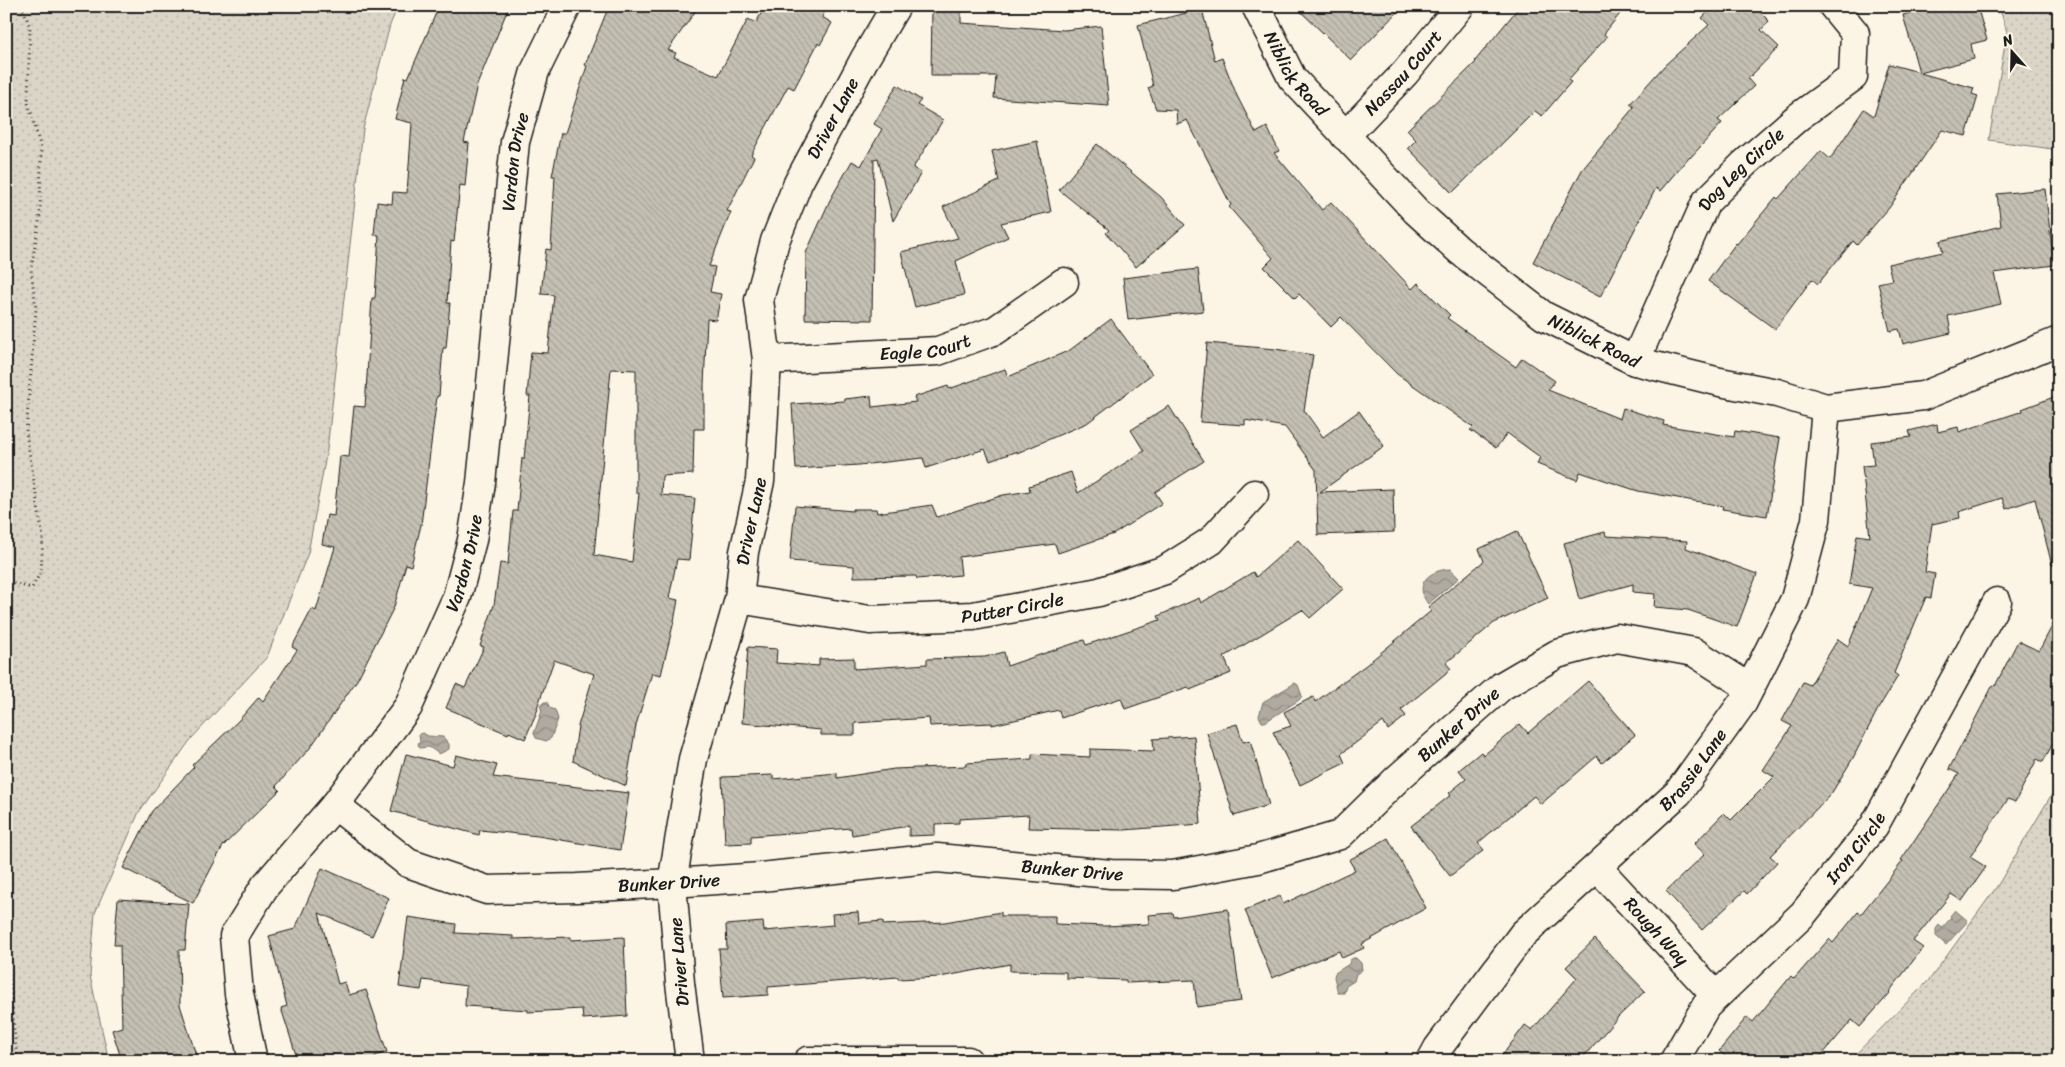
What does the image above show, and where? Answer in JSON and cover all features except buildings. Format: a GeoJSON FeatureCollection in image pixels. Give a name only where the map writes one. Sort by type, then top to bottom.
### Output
{"type":"FeatureCollection","features":[{"type":"Feature","properties":{"kind":"street","name":"Vardon Drive"},"geometry":{"type":"LineString","coordinates":[[253,1061],[239,994],[234,936],[265,886],[335,805],[408,707],[457,597],[472,540],[482,483],[516,142],[535,72],[568,6]]}},
{"type":"Feature","properties":{"kind":"street","name":"Driver Lane"},"geometry":{"type":"LineString","coordinates":[[690,1061],[680,983],[672,883],[693,760],[740,599],[744,552],[760,481],[767,360],[759,300],[775,241],[798,183],[864,60],[896,6]]}},
{"type":"Feature","properties":{"kind":"street","name":"Niblick Road"},"geometry":{"type":"LineString","coordinates":[[1256,6],[1292,78],[1416,211],[1468,257],[1544,316],[1635,361],[1720,382],[1777,392],[1826,408],[1923,396],[2056,342]]}},
{"type":"Feature","properties":{"kind":"street","name":"Nassau Court"},"geometry":{"type":"LineString","coordinates":[[1345,136],[1405,73],[1460,6]]}},
{"type":"Feature","properties":{"kind":"street","name":"Dog Leg Circle"},"geometry":{"type":"LineString","coordinates":[[1635,361],[1706,202],[1744,164],[1798,117],[1853,77],[1855,33],[1833,6]]}},
{"type":"Feature","properties":{"kind":"street","name":"Eagle Court"},"geometry":{"type":"LineString","coordinates":[[767,360],[938,351],[996,330],[1064,282]]}},
{"type":"Feature","properties":{"kind":"street","name":"Brassie Lane"},"geometry":{"type":"LineString","coordinates":[[1431,1061],[1438,1048],[1523,934],[1598,868],[1678,793],[1743,702],[1795,599],[1816,520],[1826,408]]}},
{"type":"Feature","properties":{"kind":"street","name":"Putter Circle"},"geometry":{"type":"LineString","coordinates":[[740,599],[870,620],[974,616],[1099,592],[1165,570],[1211,541],[1254,494]]}},
{"type":"Feature","properties":{"kind":"street","name":"Iron Circle"},"geometry":{"type":"LineString","coordinates":[[1674,1061],[1706,1006],[1802,914],[1874,826],[1997,602]]}},
{"type":"Feature","properties":{"kind":"street","name":"Bunker Drive"},"geometry":{"type":"LineString","coordinates":[[335,805],[408,863],[487,890],[672,883],[937,858],[1111,874],[1173,875],[1258,859],[1340,835],[1397,779],[1502,686],[1557,654],[1617,638],[1694,652],[1750,688]]}},
{"type":"Feature","properties":{"kind":"street","name":"Rough Way"},"geometry":{"type":"LineString","coordinates":[[1598,868],[1716,996]]}},
{"type":"Feature","properties":{"kind":"street"},"geometry":{"type":"LineString","coordinates":[[808,1061],[968,1061]]}},
{"type":"Feature","properties":{"kind":"path"},"geometry":{"type":"LineString","coordinates":[[6,578],[8,582],[32,588],[41,571],[43,538],[26,432],[36,309],[31,269],[40,216],[41,148],[28,103],[30,27],[22,6]]}},
{"type":"Feature","properties":{"kind":"path"},"geometry":{"type":"LineString","coordinates":[[6,939],[17,1061]]}},
{"type":"Feature","properties":{"kind":"shaded area"},"geometry":{"type":"Polygon","coordinates":[[[6,6],[398,6],[390,25],[363,129],[327,450],[308,553],[267,657],[191,739],[139,812],[95,913],[90,976],[109,1061],[6,1061],[6,6]]]}},
{"type":"Feature","properties":{"kind":"shaded area"},"geometry":{"type":"Polygon","coordinates":[[[1999,6],[2059,6],[2059,150],[1989,140],[2007,32],[1999,6]]]}},
{"type":"Feature","properties":{"kind":"shaded area"},"geometry":{"type":"Polygon","coordinates":[[[2059,782],[2059,1061],[1849,1061],[1930,979],[1998,885],[2059,782]]]}},
{"type":"Feature","properties":{"kind":"water"},"geometry":{"type":"Polygon","coordinates":[[[1450,569],[1459,578],[1428,604],[1422,590],[1426,579],[1436,572],[1450,569]]]}},
{"type":"Feature","properties":{"kind":"water"},"geometry":{"type":"Polygon","coordinates":[[[1295,683],[1298,685],[1302,696],[1299,700],[1265,722],[1262,722],[1259,716],[1263,702],[1295,683]]]}},
{"type":"Feature","properties":{"kind":"water"},"geometry":{"type":"Polygon","coordinates":[[[547,702],[550,708],[555,710],[558,719],[551,738],[546,741],[536,738],[534,733],[542,711],[540,706],[547,702]]]}},
{"type":"Feature","properties":{"kind":"water"},"geometry":{"type":"Polygon","coordinates":[[[423,733],[428,736],[443,737],[449,744],[449,749],[439,754],[429,747],[420,748],[418,744],[420,740],[419,734],[423,733]]]}},
{"type":"Feature","properties":{"kind":"water"},"geometry":{"type":"Polygon","coordinates":[[[1955,910],[1968,921],[1946,945],[1936,936],[1936,929],[1939,925],[1942,928],[1955,910]]]}},
{"type":"Feature","properties":{"kind":"water"},"geometry":{"type":"Polygon","coordinates":[[[1353,958],[1356,958],[1361,963],[1362,970],[1356,974],[1354,981],[1346,986],[1344,993],[1338,993],[1334,977],[1335,973],[1349,964],[1353,958]]]}}]}
